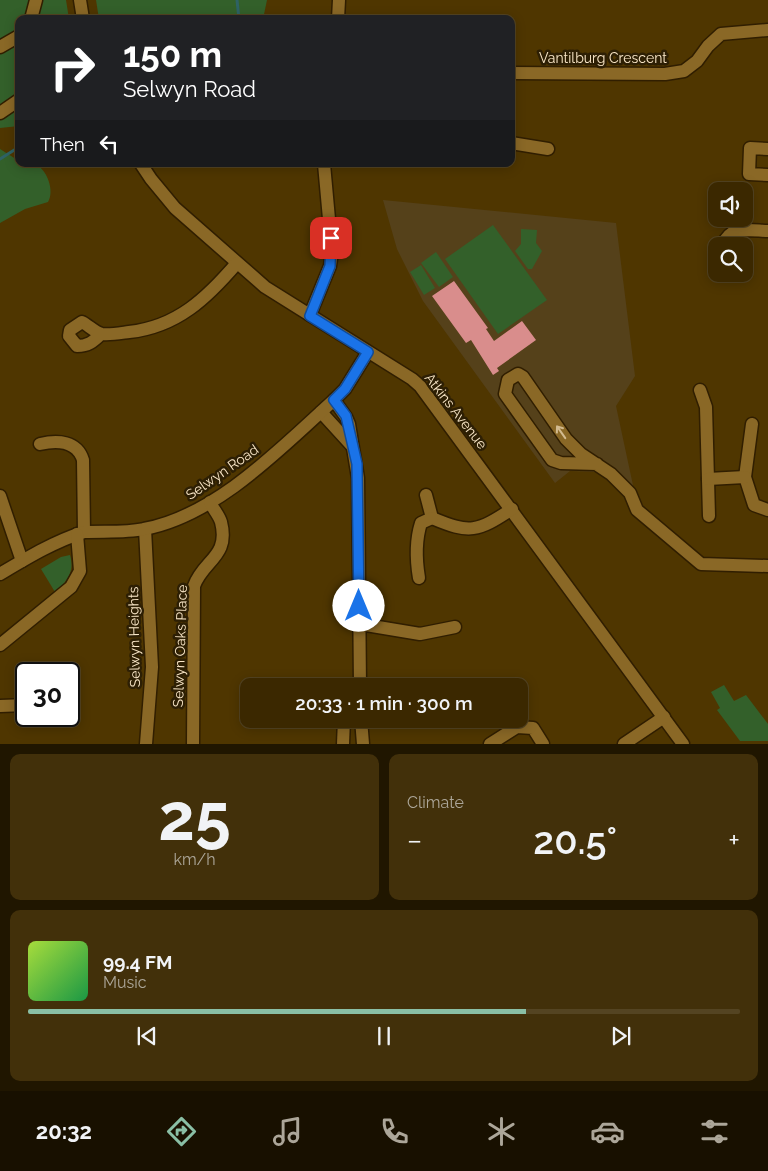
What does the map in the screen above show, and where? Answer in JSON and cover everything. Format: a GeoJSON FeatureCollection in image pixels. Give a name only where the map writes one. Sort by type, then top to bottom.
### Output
{"type":"FeatureCollection","features":[{"type":"Feature","properties":{"kind":"street"},"geometry":{"type":"LineString","coordinates":[[32,15],[36,0]]}},
{"type":"Feature","properties":{"kind":"street"},"geometry":{"type":"LineString","coordinates":[[80,0],[82,15]]}},
{"type":"Feature","properties":{"kind":"street"},"geometry":{"type":"LineString","coordinates":[[338,15],[339,0]]}},
{"type":"Feature","properties":{"kind":"street","name":"Vantilburg Crescent"},"geometry":{"type":"LineString","coordinates":[[515,73],[665,74],[684,71],[698,61],[708,46],[721,34],[768,30]]}},
{"type":"Feature","properties":{"kind":"street"},"geometry":{"type":"LineString","coordinates":[[0,47],[15,38]]}},
{"type":"Feature","properties":{"kind":"street"},"geometry":{"type":"LineString","coordinates":[[0,113],[15,103]]}},
{"type":"Feature","properties":{"kind":"street"},"geometry":{"type":"LineString","coordinates":[[515,144],[548,149]]}},
{"type":"Feature","properties":{"kind":"street"},"geometry":{"type":"LineString","coordinates":[[768,149],[750,148],[749,174],[768,175]]}},
{"type":"Feature","properties":{"kind":"street","name":"Atkins Avenue"},"geometry":{"type":"LineString","coordinates":[[143,167],[176,208],[265,287],[420,386],[684,744]]}},
{"type":"Feature","properties":{"kind":"street"},"geometry":{"type":"LineString","coordinates":[[310,316],[330,266],[332,252],[324,167]]}},
{"type":"Feature","properties":{"kind":"street"},"geometry":{"type":"LineString","coordinates":[[729,237],[736,232],[768,231]]}},
{"type":"Feature","properties":{"kind":"street"},"geometry":{"type":"LineString","coordinates":[[100,334],[147,330],[173,320],[204,299],[237,263]]}},
{"type":"Feature","properties":{"kind":"street","name":"Selwyn Road"},"geometry":{"type":"LineString","coordinates":[[0,574],[54,542],[80,533],[145,529],[183,517],[210,502],[256,469],[334,400],[345,389],[368,352]]}},
{"type":"Feature","properties":{"kind":"street"},"geometry":{"type":"LineString","coordinates":[[597,464],[561,463],[552,460],[505,394],[508,380],[512,375],[518,374],[523,377],[566,438],[581,454],[597,464],[630,493],[637,510],[700,564],[768,566]]}},
{"type":"Feature","properties":{"kind":"street"},"geometry":{"type":"LineString","coordinates":[[700,390],[706,407],[709,516]]}},
{"type":"Feature","properties":{"kind":"street"},"geometry":{"type":"LineString","coordinates":[[334,400],[346,416],[358,478],[360,678]]}},
{"type":"Feature","properties":{"kind":"street"},"geometry":{"type":"LineString","coordinates":[[321,412],[352,446]]}},
{"type":"Feature","properties":{"kind":"street"},"geometry":{"type":"LineString","coordinates":[[752,424],[745,477],[754,505],[768,510]]}},
{"type":"Feature","properties":{"kind":"street"},"geometry":{"type":"LineString","coordinates":[[0,645],[71,587],[80,571],[83,460],[81,453],[76,448],[60,441],[40,444]]}},
{"type":"Feature","properties":{"kind":"street"},"geometry":{"type":"LineString","coordinates":[[708,479],[745,477]]}},
{"type":"Feature","properties":{"kind":"street"},"geometry":{"type":"LineString","coordinates":[[426,494],[432,518]]}},
{"type":"Feature","properties":{"kind":"street"},"geometry":{"type":"LineString","coordinates":[[0,496],[22,561]]}},
{"type":"Feature","properties":{"kind":"street","name":"Selwyn Oaks Place"},"geometry":{"type":"LineString","coordinates":[[193,744],[194,586],[198,574],[217,557],[223,537],[221,520],[210,502]]}},
{"type":"Feature","properties":{"kind":"street"},"geometry":{"type":"LineString","coordinates":[[419,578],[416,561],[418,532],[421,524],[432,518],[457,527],[475,529],[487,526],[512,509]]}},
{"type":"Feature","properties":{"kind":"street","name":"Selwyn Heights"},"geometry":{"type":"LineString","coordinates":[[145,529],[152,667],[146,744]]}},
{"type":"Feature","properties":{"kind":"street"},"geometry":{"type":"LineString","coordinates":[[360,624],[420,634],[455,627]]}},
{"type":"Feature","properties":{"kind":"street"},"geometry":{"type":"LineString","coordinates":[[0,706],[15,705]]}},
{"type":"Feature","properties":{"kind":"street"},"geometry":{"type":"LineString","coordinates":[[624,744],[664,717]]}},
{"type":"Feature","properties":{"kind":"street"},"geometry":{"type":"LineString","coordinates":[[490,744],[517,727],[533,728],[543,744]]}},
{"type":"Feature","properties":{"kind":"street"},"geometry":{"type":"LineString","coordinates":[[343,744],[344,728]]}},
{"type":"Feature","properties":{"kind":"street"},"geometry":{"type":"LineString","coordinates":[[361,728],[362,744]]}},
{"type":"Feature","properties":{"kind":"shaded area"},"geometry":{"type":"Polygon","coordinates":[[[383,200],[616,223],[635,376],[616,406],[634,490],[601,472],[570,471],[555,483],[423,301],[397,249],[383,200]]]}},
{"type":"Feature","properties":{"kind":"green space"},"geometry":{"type":"Polygon","coordinates":[[[0,0],[66,0],[68,15],[15,15],[15,126],[0,128],[0,0]]]}},
{"type":"Feature","properties":{"kind":"green space"},"geometry":{"type":"Polygon","coordinates":[[[96,0],[267,0],[264,15],[98,15],[96,0]]]}},
{"type":"Feature","properties":{"kind":"green space"},"geometry":{"type":"Polygon","coordinates":[[[0,149],[15,158],[15,167],[39,167],[43,170],[49,181],[51,192],[48,202],[25,209],[0,223],[0,149]]]}},
{"type":"Feature","properties":{"kind":"green space"},"geometry":{"type":"Polygon","coordinates":[[[493,225],[547,300],[498,334],[445,259],[493,225]]]}},
{"type":"Feature","properties":{"kind":"green space"},"geometry":{"type":"Polygon","coordinates":[[[521,229],[537,230],[536,243],[542,251],[532,269],[528,269],[515,251],[521,244],[521,229]]]}},
{"type":"Feature","properties":{"kind":"green space"},"geometry":{"type":"Polygon","coordinates":[[[436,252],[453,277],[439,287],[421,263],[436,252]]]}},
{"type":"Feature","properties":{"kind":"green space"},"geometry":{"type":"Polygon","coordinates":[[[421,265],[435,288],[424,295],[410,272],[421,265]]]}},
{"type":"Feature","properties":{"kind":"green space"},"geometry":{"type":"Polygon","coordinates":[[[70,555],[71,571],[69,576],[55,592],[41,569],[61,557],[70,555]]]}},
{"type":"Feature","properties":{"kind":"green space"},"geometry":{"type":"Polygon","coordinates":[[[724,685],[734,701],[746,695],[768,724],[768,741],[740,741],[717,710],[720,708],[711,692],[724,685]]]}},
{"type":"Feature","properties":{"kind":"building"},"geometry":{"type":"Polygon","coordinates":[[[454,281],[488,328],[486,329],[494,341],[522,321],[536,340],[497,368],[499,371],[493,375],[471,340],[466,343],[432,296],[454,281]]]}},
{"type":"Feature","properties":{"kind":"waterway"},"geometry":{"type":"LineString","coordinates":[[237,0],[239,15]]}},
{"type":"Feature","properties":{"kind":"waterway"},"geometry":{"type":"LineString","coordinates":[[0,159],[15,150]]}},
{"type":"Feature","properties":{"kind":"route"},"geometry":{"type":"LineString","coordinates":[[331,238],[330,266],[310,316],[368,352],[345,389],[334,400],[346,416],[349,424],[357,464],[359,606]]}}]}
